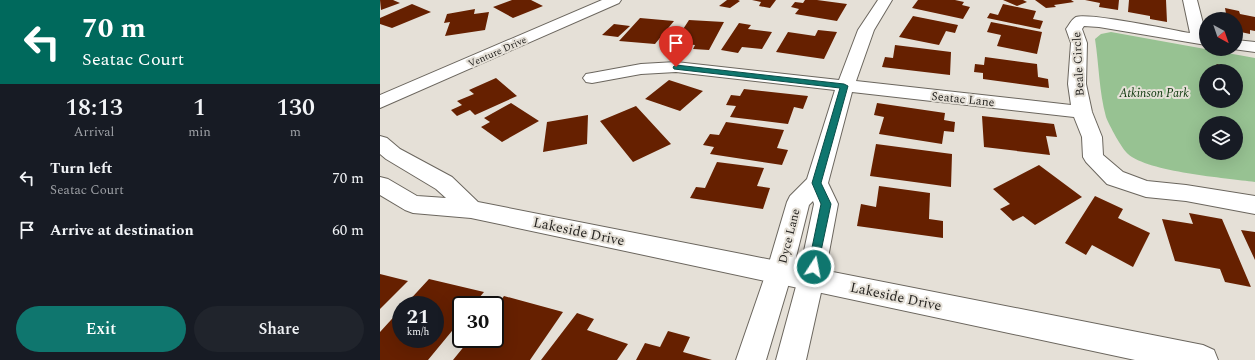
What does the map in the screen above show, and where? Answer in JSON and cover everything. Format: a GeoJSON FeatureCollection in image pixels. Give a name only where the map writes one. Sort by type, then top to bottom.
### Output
{"type":"FeatureCollection","features":[{"type":"Feature","properties":{"kind":"street","name":"Venture Drive"},"geometry":{"type":"LineString","coordinates":[[380,102],[614,0]]}},
{"type":"Feature","properties":{"kind":"street","name":"Dyce Lane"},"geometry":{"type":"LineString","coordinates":[[751,360],[779,273],[798,202],[817,183],[844,86],[866,30],[886,0]]}},
{"type":"Feature","properties":{"kind":"street"},"geometry":{"type":"LineString","coordinates":[[1190,0],[1199,30]]}},
{"type":"Feature","properties":{"kind":"street","name":"Beale Circle"},"geometry":{"type":"LineString","coordinates":[[1199,39],[1099,22],[1080,21],[1074,29],[1079,43],[1077,84],[1082,112],[1092,137],[1093,157],[1115,178],[1146,189],[1186,192],[1255,205]]}},
{"type":"Feature","properties":{"kind":"street"},"geometry":{"type":"LineString","coordinates":[[1243,46],[1255,47]]}},
{"type":"Feature","properties":{"kind":"street","name":"Seatac Lane"},"geometry":{"type":"LineString","coordinates":[[592,78],[641,69],[676,67],[1082,112]]}},
{"type":"Feature","properties":{"kind":"street"},"geometry":{"type":"LineString","coordinates":[[380,143],[393,154],[444,183],[471,209]]}},
{"type":"Feature","properties":{"kind":"street"},"geometry":{"type":"LineString","coordinates":[[791,360],[811,279],[826,204],[817,183]]}},
{"type":"Feature","properties":{"kind":"street","name":"Lakeside Drive"},"geometry":{"type":"LineString","coordinates":[[380,185],[413,204],[471,209],[1203,360]]}},
{"type":"Feature","properties":{"kind":"green space","name":"Atkinson Park"},"geometry":{"type":"Polygon","coordinates":[[[1111,32],[1199,48],[1199,56],[1243,56],[1255,58],[1255,182],[1169,170],[1138,160],[1128,154],[1119,142],[1106,117],[1100,88],[1095,39],[1101,34],[1111,32]]]}},
{"type":"Feature","properties":{"kind":"building"},"geometry":{"type":"Polygon","coordinates":[[[380,0],[393,0],[400,3],[381,10],[380,0]]]}},
{"type":"Feature","properties":{"kind":"building"},"geometry":{"type":"Polygon","coordinates":[[[512,0],[531,0],[543,6],[513,18],[493,7],[512,0]]]}},
{"type":"Feature","properties":{"kind":"building"},"geometry":{"type":"Polygon","coordinates":[[[727,0],[740,1],[730,8],[719,6],[727,0]]]}},
{"type":"Feature","properties":{"kind":"building"},"geometry":{"type":"Polygon","coordinates":[[[752,0],[776,0],[770,8],[759,6],[761,2],[752,0]]]}},
{"type":"Feature","properties":{"kind":"building"},"geometry":{"type":"Polygon","coordinates":[[[805,0],[847,4],[837,21],[795,14],[799,9],[791,7],[795,2],[803,3],[805,0]]]}},
{"type":"Feature","properties":{"kind":"building"},"geometry":{"type":"Polygon","coordinates":[[[918,0],[955,0],[964,2],[962,5],[970,7],[963,19],[912,8],[918,0]]]}},
{"type":"Feature","properties":{"kind":"building"},"geometry":{"type":"Polygon","coordinates":[[[1003,0],[1023,0],[1027,2],[1017,6],[1003,0]]]}},
{"type":"Feature","properties":{"kind":"building"},"geometry":{"type":"Polygon","coordinates":[[[1035,0],[1071,0],[1074,2],[1054,5],[1056,7],[1046,8],[1035,0]]]}},
{"type":"Feature","properties":{"kind":"building"},"geometry":{"type":"Polygon","coordinates":[[[1085,0],[1119,0],[1118,10],[1099,7],[1100,3],[1085,0]]]}},
{"type":"Feature","properties":{"kind":"building"},"geometry":{"type":"Polygon","coordinates":[[[1129,0],[1166,0],[1167,22],[1150,19],[1150,16],[1128,12],[1129,0]]]}},
{"type":"Feature","properties":{"kind":"building"},"geometry":{"type":"Polygon","coordinates":[[[412,4],[431,12],[392,28],[380,24],[380,18],[412,4]]]}},
{"type":"Feature","properties":{"kind":"building"},"geometry":{"type":"Polygon","coordinates":[[[1003,4],[1036,11],[1033,19],[1043,21],[1040,29],[987,18],[990,13],[998,15],[1003,4]]]}},
{"type":"Feature","properties":{"kind":"building"},"geometry":{"type":"Polygon","coordinates":[[[1225,8],[1239,12],[1226,12],[1225,8]]]}},
{"type":"Feature","properties":{"kind":"building"},"geometry":{"type":"Polygon","coordinates":[[[475,9],[474,14],[489,12],[485,30],[445,36],[450,22],[444,23],[447,14],[475,9]]]}},
{"type":"Feature","properties":{"kind":"building"},"geometry":{"type":"Polygon","coordinates":[[[1243,15],[1255,17],[1255,31],[1250,30],[1250,34],[1243,32],[1243,15]]]}},
{"type":"Feature","properties":{"kind":"building"},"geometry":{"type":"Polygon","coordinates":[[[913,16],[958,25],[955,33],[946,31],[939,45],[899,37],[913,16]]]}},
{"type":"Feature","properties":{"kind":"building"},"geometry":{"type":"Polygon","coordinates":[[[640,18],[674,21],[655,44],[619,41],[640,18]]]}},
{"type":"Feature","properties":{"kind":"building"},"geometry":{"type":"Polygon","coordinates":[[[689,20],[724,22],[709,50],[693,49],[695,45],[674,43],[689,20]]]}},
{"type":"Feature","properties":{"kind":"building"},"geometry":{"type":"Polygon","coordinates":[[[991,22],[1042,32],[1037,54],[997,46],[1001,35],[987,32],[991,22]]]}},
{"type":"Feature","properties":{"kind":"building"},"geometry":{"type":"Polygon","coordinates":[[[739,23],[751,25],[748,29],[772,32],[762,49],[742,47],[738,53],[721,50],[739,23]]]}},
{"type":"Feature","properties":{"kind":"building"},"geometry":{"type":"Polygon","coordinates":[[[614,24],[630,26],[618,37],[602,35],[614,24]]]}},
{"type":"Feature","properties":{"kind":"building"},"geometry":{"type":"Polygon","coordinates":[[[818,30],[837,32],[824,59],[776,52],[788,32],[815,36],[818,30]]]}},
{"type":"Feature","properties":{"kind":"building"},"geometry":{"type":"Polygon","coordinates":[[[895,45],[951,52],[950,75],[882,67],[885,57],[893,58],[895,45]]]}},
{"type":"Feature","properties":{"kind":"building"},"geometry":{"type":"Polygon","coordinates":[[[985,57],[1037,64],[1038,77],[1048,79],[1049,88],[983,79],[983,73],[974,72],[975,64],[984,65],[985,57]]]}},
{"type":"Feature","properties":{"kind":"building"},"geometry":{"type":"Polygon","coordinates":[[[496,78],[517,96],[475,115],[470,110],[457,116],[451,110],[462,105],[457,101],[474,94],[469,90],[496,78]]]}},
{"type":"Feature","properties":{"kind":"building"},"geometry":{"type":"Polygon","coordinates":[[[669,80],[703,91],[680,111],[645,99],[669,80]]]}},
{"type":"Feature","properties":{"kind":"building"},"geometry":{"type":"Polygon","coordinates":[[[744,89],[808,96],[803,109],[794,107],[788,124],[730,117],[736,106],[726,105],[731,95],[740,96],[744,89]]]}},
{"type":"Feature","properties":{"kind":"building"},"geometry":{"type":"Polygon","coordinates":[[[511,103],[539,121],[502,142],[481,127],[490,122],[484,118],[511,103]]]}},
{"type":"Feature","properties":{"kind":"building"},"geometry":{"type":"Polygon","coordinates":[[[877,103],[945,113],[944,120],[955,122],[954,132],[944,131],[942,144],[879,134],[884,117],[874,115],[877,103]]]}},
{"type":"Feature","properties":{"kind":"building"},"geometry":{"type":"Polygon","coordinates":[[[636,106],[671,144],[633,162],[600,121],[636,106]]]}},
{"type":"Feature","properties":{"kind":"building"},"geometry":{"type":"Polygon","coordinates":[[[588,115],[587,144],[543,152],[547,122],[588,115]]]}},
{"type":"Feature","properties":{"kind":"building"},"geometry":{"type":"Polygon","coordinates":[[[982,116],[1054,124],[1057,137],[1046,136],[1050,155],[984,147],[982,116]]]}},
{"type":"Feature","properties":{"kind":"building"},"geometry":{"type":"Polygon","coordinates":[[[726,122],[784,130],[777,148],[788,150],[782,165],[710,154],[714,147],[703,145],[710,134],[719,135],[726,122]]]}},
{"type":"Feature","properties":{"kind":"building"},"geometry":{"type":"Polygon","coordinates":[[[876,144],[952,154],[951,187],[870,176],[876,144]]]}},
{"type":"Feature","properties":{"kind":"building"},"geometry":{"type":"Polygon","coordinates":[[[717,162],[764,168],[757,186],[770,188],[763,209],[690,198],[696,187],[705,188],[717,162]]]}},
{"type":"Feature","properties":{"kind":"building"},"geometry":{"type":"Polygon","coordinates":[[[1039,165],[1082,197],[1035,225],[1023,216],[1013,221],[1000,209],[1010,204],[993,189],[1039,165]]]}},
{"type":"Feature","properties":{"kind":"building"},"geometry":{"type":"Polygon","coordinates":[[[879,186],[930,193],[929,219],[943,221],[943,238],[857,226],[861,204],[876,207],[879,186]]]}},
{"type":"Feature","properties":{"kind":"building"},"geometry":{"type":"Polygon","coordinates":[[[1095,196],[1123,209],[1118,218],[1150,233],[1133,267],[1092,245],[1086,255],[1065,243],[1095,196]]]}},
{"type":"Feature","properties":{"kind":"building"},"geometry":{"type":"Polygon","coordinates":[[[1189,213],[1222,219],[1251,287],[1225,282],[1220,269],[1175,261],[1162,219],[1193,224],[1189,213]]]}},
{"type":"Feature","properties":{"kind":"building"},"geometry":{"type":"Polygon","coordinates":[[[1241,230],[1255,232],[1255,260],[1241,230]]]}},
{"type":"Feature","properties":{"kind":"building"},"geometry":{"type":"Polygon","coordinates":[[[380,274],[408,281],[392,296],[380,309],[380,274]]]}},
{"type":"Feature","properties":{"kind":"building"},"geometry":{"type":"Polygon","coordinates":[[[429,279],[484,292],[481,296],[452,296],[452,331],[444,341],[444,296],[413,296],[429,279]]]}},
{"type":"Feature","properties":{"kind":"building"},"geometry":{"type":"Polygon","coordinates":[[[504,296],[563,312],[530,360],[453,360],[463,348],[504,348],[504,296]]]}},
{"type":"Feature","properties":{"kind":"building"},"geometry":{"type":"Polygon","coordinates":[[[577,313],[594,319],[587,330],[628,344],[617,360],[541,360],[577,313]]]}},
{"type":"Feature","properties":{"kind":"building"},"geometry":{"type":"Polygon","coordinates":[[[392,319],[392,348],[438,348],[428,360],[380,360],[380,332],[392,319]]]}},
{"type":"Feature","properties":{"kind":"building"},"geometry":{"type":"Polygon","coordinates":[[[668,331],[690,337],[683,352],[712,360],[636,360],[645,343],[660,347],[668,331]]]}},
{"type":"Feature","properties":{"kind":"route"},"geometry":{"type":"LineString","coordinates":[[676,67],[844,86],[817,183],[826,204],[814,267]]}}]}
